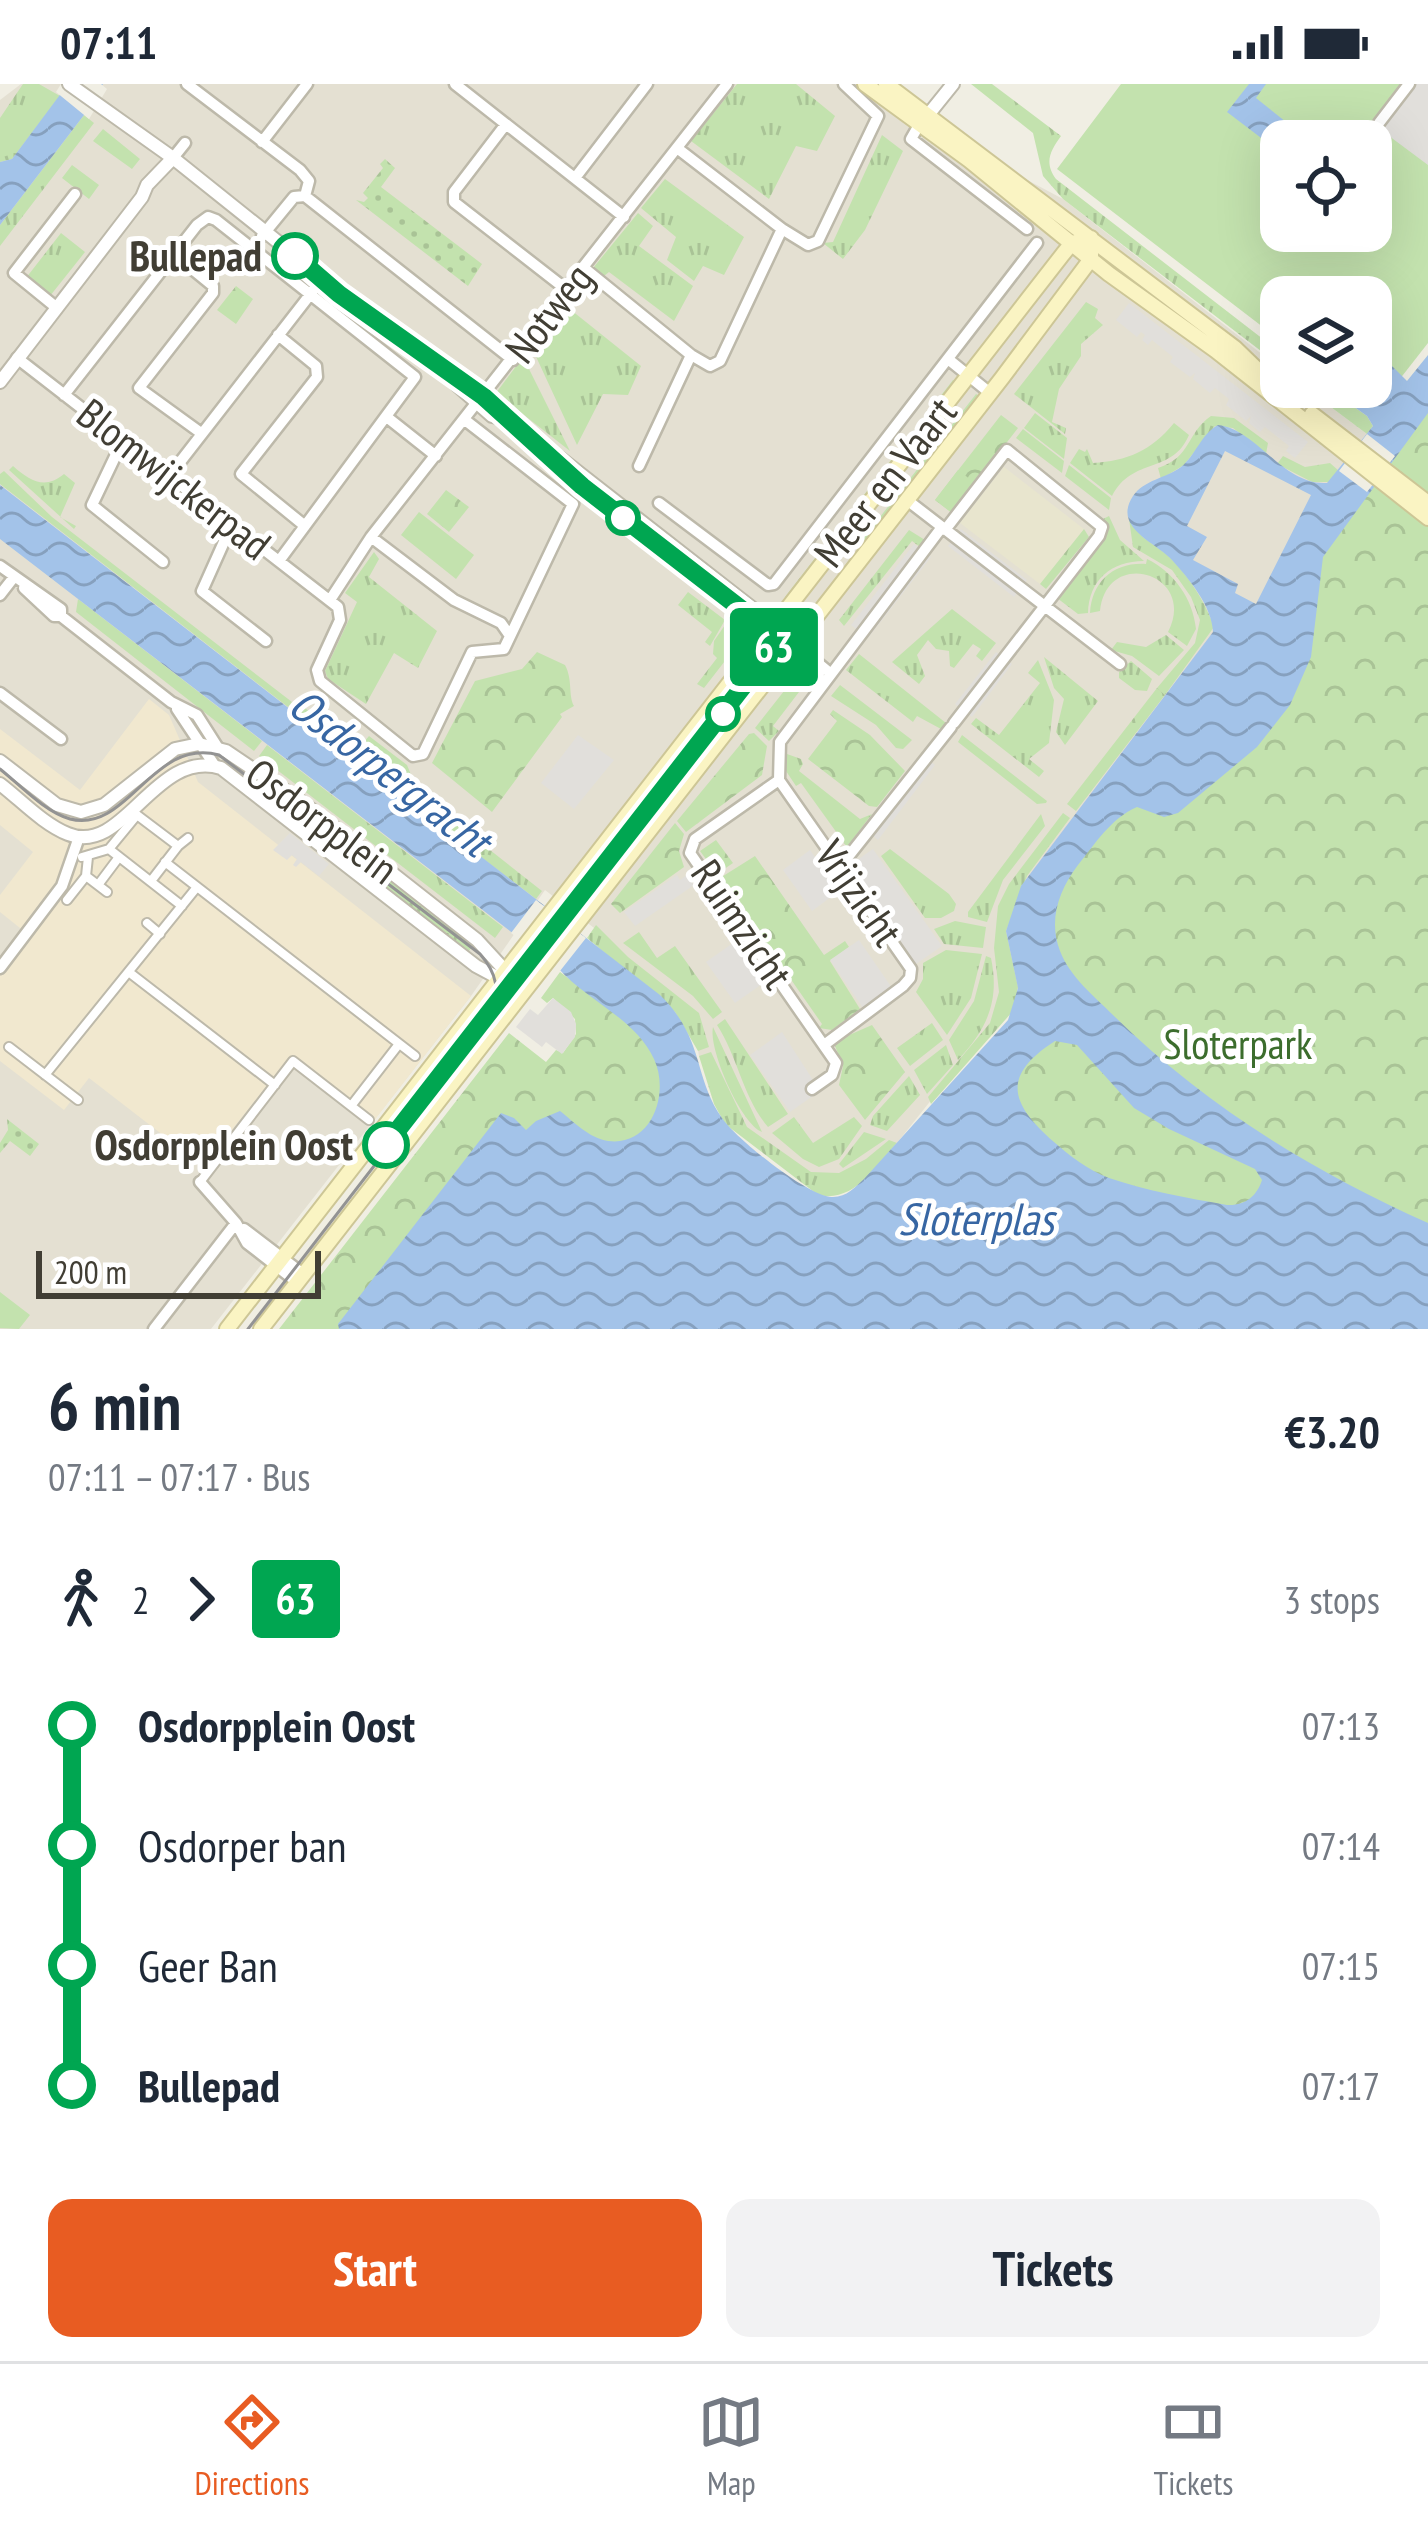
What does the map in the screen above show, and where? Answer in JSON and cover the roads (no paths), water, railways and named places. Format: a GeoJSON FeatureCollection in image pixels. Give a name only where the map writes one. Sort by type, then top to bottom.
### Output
{"type":"FeatureCollection","features":[{"type":"Feature","properties":{"kind":"main road"},"geometry":{"type":"LineString","coordinates":[[866,84],[1091,238],[1353,453]]}},
{"type":"Feature","properties":{"kind":"main road"},"geometry":{"type":"LineString","coordinates":[[886,84],[955,149],[1091,259],[1381,474],[1428,503]]}},
{"type":"Feature","properties":{"kind":"main road"},"geometry":{"type":"LineString","coordinates":[[1072,243],[1091,238]]}},
{"type":"Feature","properties":{"kind":"main road"},"geometry":{"type":"LineString","coordinates":[[1091,238],[1091,259]]}},
{"type":"Feature","properties":{"kind":"main road","name":"Meer en Vaart"},"geometry":{"type":"LineString","coordinates":[[227,1329],[1072,243]]}},
{"type":"Feature","properties":{"kind":"main road","name":"Meer en Vaart"},"geometry":{"type":"LineString","coordinates":[[261,1329],[1091,259]]}},
{"type":"Feature","properties":{"kind":"main road"},"geometry":{"type":"LineString","coordinates":[[1381,474],[1428,518]]}},
{"type":"Feature","properties":{"kind":"street"},"geometry":{"type":"LineString","coordinates":[[70,84],[168,164],[225,201],[330,288],[454,379],[492,416],[506,419],[830,673]]}},
{"type":"Feature","properties":{"kind":"street"},"geometry":{"type":"LineString","coordinates":[[187,84],[304,175],[309,181],[305,196]]}},
{"type":"Feature","properties":{"kind":"street"},"geometry":{"type":"LineString","coordinates":[[262,142],[307,84]]}},
{"type":"Feature","properties":{"kind":"street"},"geometry":{"type":"LineString","coordinates":[[455,84],[471,89],[506,124],[624,217]]}},
{"type":"Feature","properties":{"kind":"street"},"geometry":{"type":"LineString","coordinates":[[575,178],[647,84]]}},
{"type":"Feature","properties":{"kind":"street","name":"Notweg"},"geometry":{"type":"LineString","coordinates":[[510,636],[498,652],[472,652],[423,754],[413,756],[320,682],[316,670],[340,620],[334,604],[371,537],[727,84]]}},
{"type":"Feature","properties":{"kind":"street"},"geometry":{"type":"LineString","coordinates":[[677,148],[808,245],[818,241],[878,116],[844,84]]}},
{"type":"Feature","properties":{"kind":"street"},"geometry":{"type":"LineString","coordinates":[[953,84],[911,139],[1027,229]]}},
{"type":"Feature","properties":{"kind":"street"},"geometry":{"type":"LineString","coordinates":[[1381,120],[1409,84]]}},
{"type":"Feature","properties":{"kind":"street"},"geometry":{"type":"LineString","coordinates":[[506,124],[454,192],[454,202],[567,290]]}},
{"type":"Feature","properties":{"kind":"street"},"geometry":{"type":"LineString","coordinates":[[0,382],[147,185],[184,143]]}},
{"type":"Feature","properties":{"kind":"street"},"geometry":{"type":"LineString","coordinates":[[57,308],[14,273],[75,194]]}},
{"type":"Feature","properties":{"kind":"street"},"geometry":{"type":"LineString","coordinates":[[264,234],[295,197],[305,196],[513,360]]}},
{"type":"Feature","properties":{"kind":"street"},"geometry":{"type":"LineString","coordinates":[[64,395],[197,225],[208,217],[216,220],[415,377],[279,561]]}},
{"type":"Feature","properties":{"kind":"street"},"geometry":{"type":"LineString","coordinates":[[584,268],[691,356],[710,366],[720,361],[782,229]]}},
{"type":"Feature","properties":{"kind":"street","name":"Meer en Vaart"},"geometry":{"type":"LineString","coordinates":[[695,531],[771,586],[1037,243]]}},
{"type":"Feature","properties":{"kind":"street"},"geometry":{"type":"LineString","coordinates":[[175,255],[213,286],[214,293],[139,388],[201,434]]}},
{"type":"Feature","properties":{"kind":"street"},"geometry":{"type":"LineString","coordinates":[[170,475],[323,278]]}},
{"type":"Feature","properties":{"kind":"street"},"geometry":{"type":"LineString","coordinates":[[278,335],[316,366],[316,377],[241,474],[305,526]]}},
{"type":"Feature","properties":{"kind":"street"},"geometry":{"type":"LineString","coordinates":[[639,466],[691,356]]}},
{"type":"Feature","properties":{"kind":"street","name":"Blomwijckerpad"},"geometry":{"type":"LineString","coordinates":[[17,358],[334,604]]}},
{"type":"Feature","properties":{"kind":"street","name":"Meer en Vaart"},"geometry":{"type":"LineString","coordinates":[[948,359],[991,392]]}},
{"type":"Feature","properties":{"kind":"street"},"geometry":{"type":"LineString","coordinates":[[388,418],[436,456]]}},
{"type":"Feature","properties":{"kind":"street"},"geometry":{"type":"LineString","coordinates":[[465,420],[573,504]]}},
{"type":"Feature","properties":{"kind":"street"},"geometry":{"type":"LineString","coordinates":[[123,440],[92,506],[163,562]]}},
{"type":"Feature","properties":{"kind":"street","name":"Meer en Vaart"},"geometry":{"type":"LineString","coordinates":[[779,780],[780,742],[1006,450],[1102,527],[1044,607]]}},
{"type":"Feature","properties":{"kind":"street"},"geometry":{"type":"LineString","coordinates":[[371,537],[454,600],[501,623],[510,636],[584,481]]}},
{"type":"Feature","properties":{"kind":"street"},"geometry":{"type":"LineString","coordinates":[[907,500],[1120,664]]}},
{"type":"Feature","properties":{"kind":"street"},"geometry":{"type":"LineString","coordinates":[[659,503],[695,531],[678,554]]}},
{"type":"Feature","properties":{"kind":"street"},"geometry":{"type":"LineString","coordinates":[[232,524],[202,591],[266,641]]}},
{"type":"Feature","properties":{"kind":"street"},"geometry":{"type":"LineString","coordinates":[[0,566],[54,616],[62,616],[172,702],[197,715],[218,748]]}},
{"type":"Feature","properties":{"kind":"street"},"geometry":{"type":"LineString","coordinates":[[0,595],[14,577]]}},
{"type":"Feature","properties":{"kind":"street"},"geometry":{"type":"LineString","coordinates":[[840,867],[1044,607]]}},
{"type":"Feature","properties":{"kind":"street"},"geometry":{"type":"LineString","coordinates":[[0,693],[61,739]]}},
{"type":"Feature","properties":{"kind":"street"},"geometry":{"type":"LineString","coordinates":[[172,702],[215,766]]}},
{"type":"Feature","properties":{"kind":"street","name":"Osdorpplein"},"geometry":{"type":"LineString","coordinates":[[0,761],[57,805],[77,812],[104,805],[166,754],[199,744],[218,748],[299,800],[494,954],[503,974]]}},
{"type":"Feature","properties":{"kind":"street","name":"Osdorpplein"},"geometry":{"type":"LineString","coordinates":[[73,835],[107,830],[181,769],[215,766],[476,966],[503,974],[523,991]]}},
{"type":"Feature","properties":{"kind":"street","name":"Vrijzicht"},"geometry":{"type":"LineString","coordinates":[[779,780],[911,974],[903,986],[824,1045]]}},
{"type":"Feature","properties":{"kind":"street","name":"Ruimzicht"},"geometry":{"type":"LineString","coordinates":[[779,780],[695,839],[690,854],[824,1045]]}},
{"type":"Feature","properties":{"kind":"street"},"geometry":{"type":"LineString","coordinates":[[0,784],[73,835],[62,886],[0,968]]}},
{"type":"Feature","properties":{"kind":"street"},"geometry":{"type":"LineString","coordinates":[[67,900],[86,876],[85,857],[110,849],[137,814],[178,846]]}},
{"type":"Feature","properties":{"kind":"street"},"geometry":{"type":"LineString","coordinates":[[151,881],[188,838]]}},
{"type":"Feature","properties":{"kind":"street"},"geometry":{"type":"LineString","coordinates":[[110,849],[182,906]]}},
{"type":"Feature","properties":{"kind":"street"},"geometry":{"type":"LineString","coordinates":[[98,885],[119,857]]}},
{"type":"Feature","properties":{"kind":"street"},"geometry":{"type":"LineString","coordinates":[[165,862],[415,1056]]}},
{"type":"Feature","properties":{"kind":"street"},"geometry":{"type":"LineString","coordinates":[[86,876],[107,892]]}},
{"type":"Feature","properties":{"kind":"street"},"geometry":{"type":"LineString","coordinates":[[45,1075],[197,887]]}},
{"type":"Feature","properties":{"kind":"street"},"geometry":{"type":"LineString","coordinates":[[146,923],[160,934]]}},
{"type":"Feature","properties":{"kind":"street"},"geometry":{"type":"LineString","coordinates":[[2,941],[14,950]]}},
{"type":"Feature","properties":{"kind":"street"},"geometry":{"type":"LineString","coordinates":[[494,954],[508,958],[522,949]]}},
{"type":"Feature","properties":{"kind":"street","name":"Osdorpplein"},"geometry":{"type":"LineString","coordinates":[[476,966],[488,994]]}},
{"type":"Feature","properties":{"kind":"street"},"geometry":{"type":"LineString","coordinates":[[130,973],[274,1085]]}},
{"type":"Feature","properties":{"kind":"street"},"geometry":{"type":"LineString","coordinates":[[351,1106],[399,1044]]}},
{"type":"Feature","properties":{"kind":"street"},"geometry":{"type":"LineString","coordinates":[[812,1089],[836,1067],[824,1045]]}},
{"type":"Feature","properties":{"kind":"street"},"geometry":{"type":"LineString","coordinates":[[9,1046],[78,1100]]}},
{"type":"Feature","properties":{"kind":"street"},"geometry":{"type":"LineString","coordinates":[[300,1278],[236,1223],[200,1182],[293,1061],[369,1120]]}},
{"type":"Feature","properties":{"kind":"street"},"geometry":{"type":"LineString","coordinates":[[154,1329],[236,1223]]}},
{"type":"Feature","properties":{"kind":"water"},"geometry":{"type":"Polygon","coordinates":[[[68,84],[103,84],[0,225],[0,162],[12,159],[68,84]]]}},
{"type":"Feature","properties":{"kind":"water"},"geometry":{"type":"Polygon","coordinates":[[[1249,84],[1266,84],[1256,98],[1284,120],[1260,120],[1260,137],[1227,112],[1249,84]]]}},
{"type":"Feature","properties":{"kind":"water","name":"Sloterplas"},"geometry":{"type":"Polygon","coordinates":[[[1428,355],[1428,413],[1323,557],[1311,657],[1290,705],[1257,747],[1178,813],[1164,817],[1137,807],[1111,825],[1065,885],[1055,928],[1060,951],[1076,978],[1184,1078],[1301,1158],[1428,1223],[1428,1329],[339,1329],[338,1324],[501,1113],[526,1130],[560,1111],[594,1137],[623,1141],[636,1136],[654,1115],[660,1087],[654,1059],[635,1032],[558,968],[0,539],[0,485],[660,995],[685,1027],[722,1118],[792,1178],[833,1197],[864,1179],[1008,1020],[1018,988],[1006,931],[1021,886],[1213,632],[1209,612],[1192,584],[1132,526],[1128,507],[1133,496],[1181,467],[1218,425],[1245,436],[1297,476],[1327,483],[1373,426],[1356,408],[1392,408],[1392,366],[1407,381],[1428,355]],[[1225,451],[1187,526],[1207,537],[1193,560],[1238,584],[1235,593],[1256,604],[1311,495],[1225,451]],[[1055,1041],[1037,1054],[1019,1079],[1021,1103],[1054,1142],[1094,1171],[1153,1190],[1227,1205],[1239,1204],[1257,1191],[1262,1180],[1255,1169],[1134,1108],[1077,1045],[1055,1041]]]}},
{"type":"Feature","properties":{"kind":"tram line"},"geometry":{"type":"LineString","coordinates":[[0,769],[51,810],[70,819],[90,820],[108,813],[176,760],[196,753],[219,755],[480,954],[494,976],[490,1016],[248,1329]]}},
{"type":"Feature","properties":{"kind":"place","name":"Bullepad"},"geometry":{"type":"Point","coordinates":[295,256]}},
{"type":"Feature","properties":{"kind":"place","name":"Osdorpplein Oost"},"geometry":{"type":"Point","coordinates":[386,1145]}},
{"type":"Feature","properties":{"kind":"water label","name":"Osdorpergracht"},"geometry":{"type":"Point","coordinates":[390,772]}},
{"type":"Feature","properties":{"kind":"park label","name":"Sloterpark"},"geometry":{"type":"Point","coordinates":[1238,1044]}}]}
